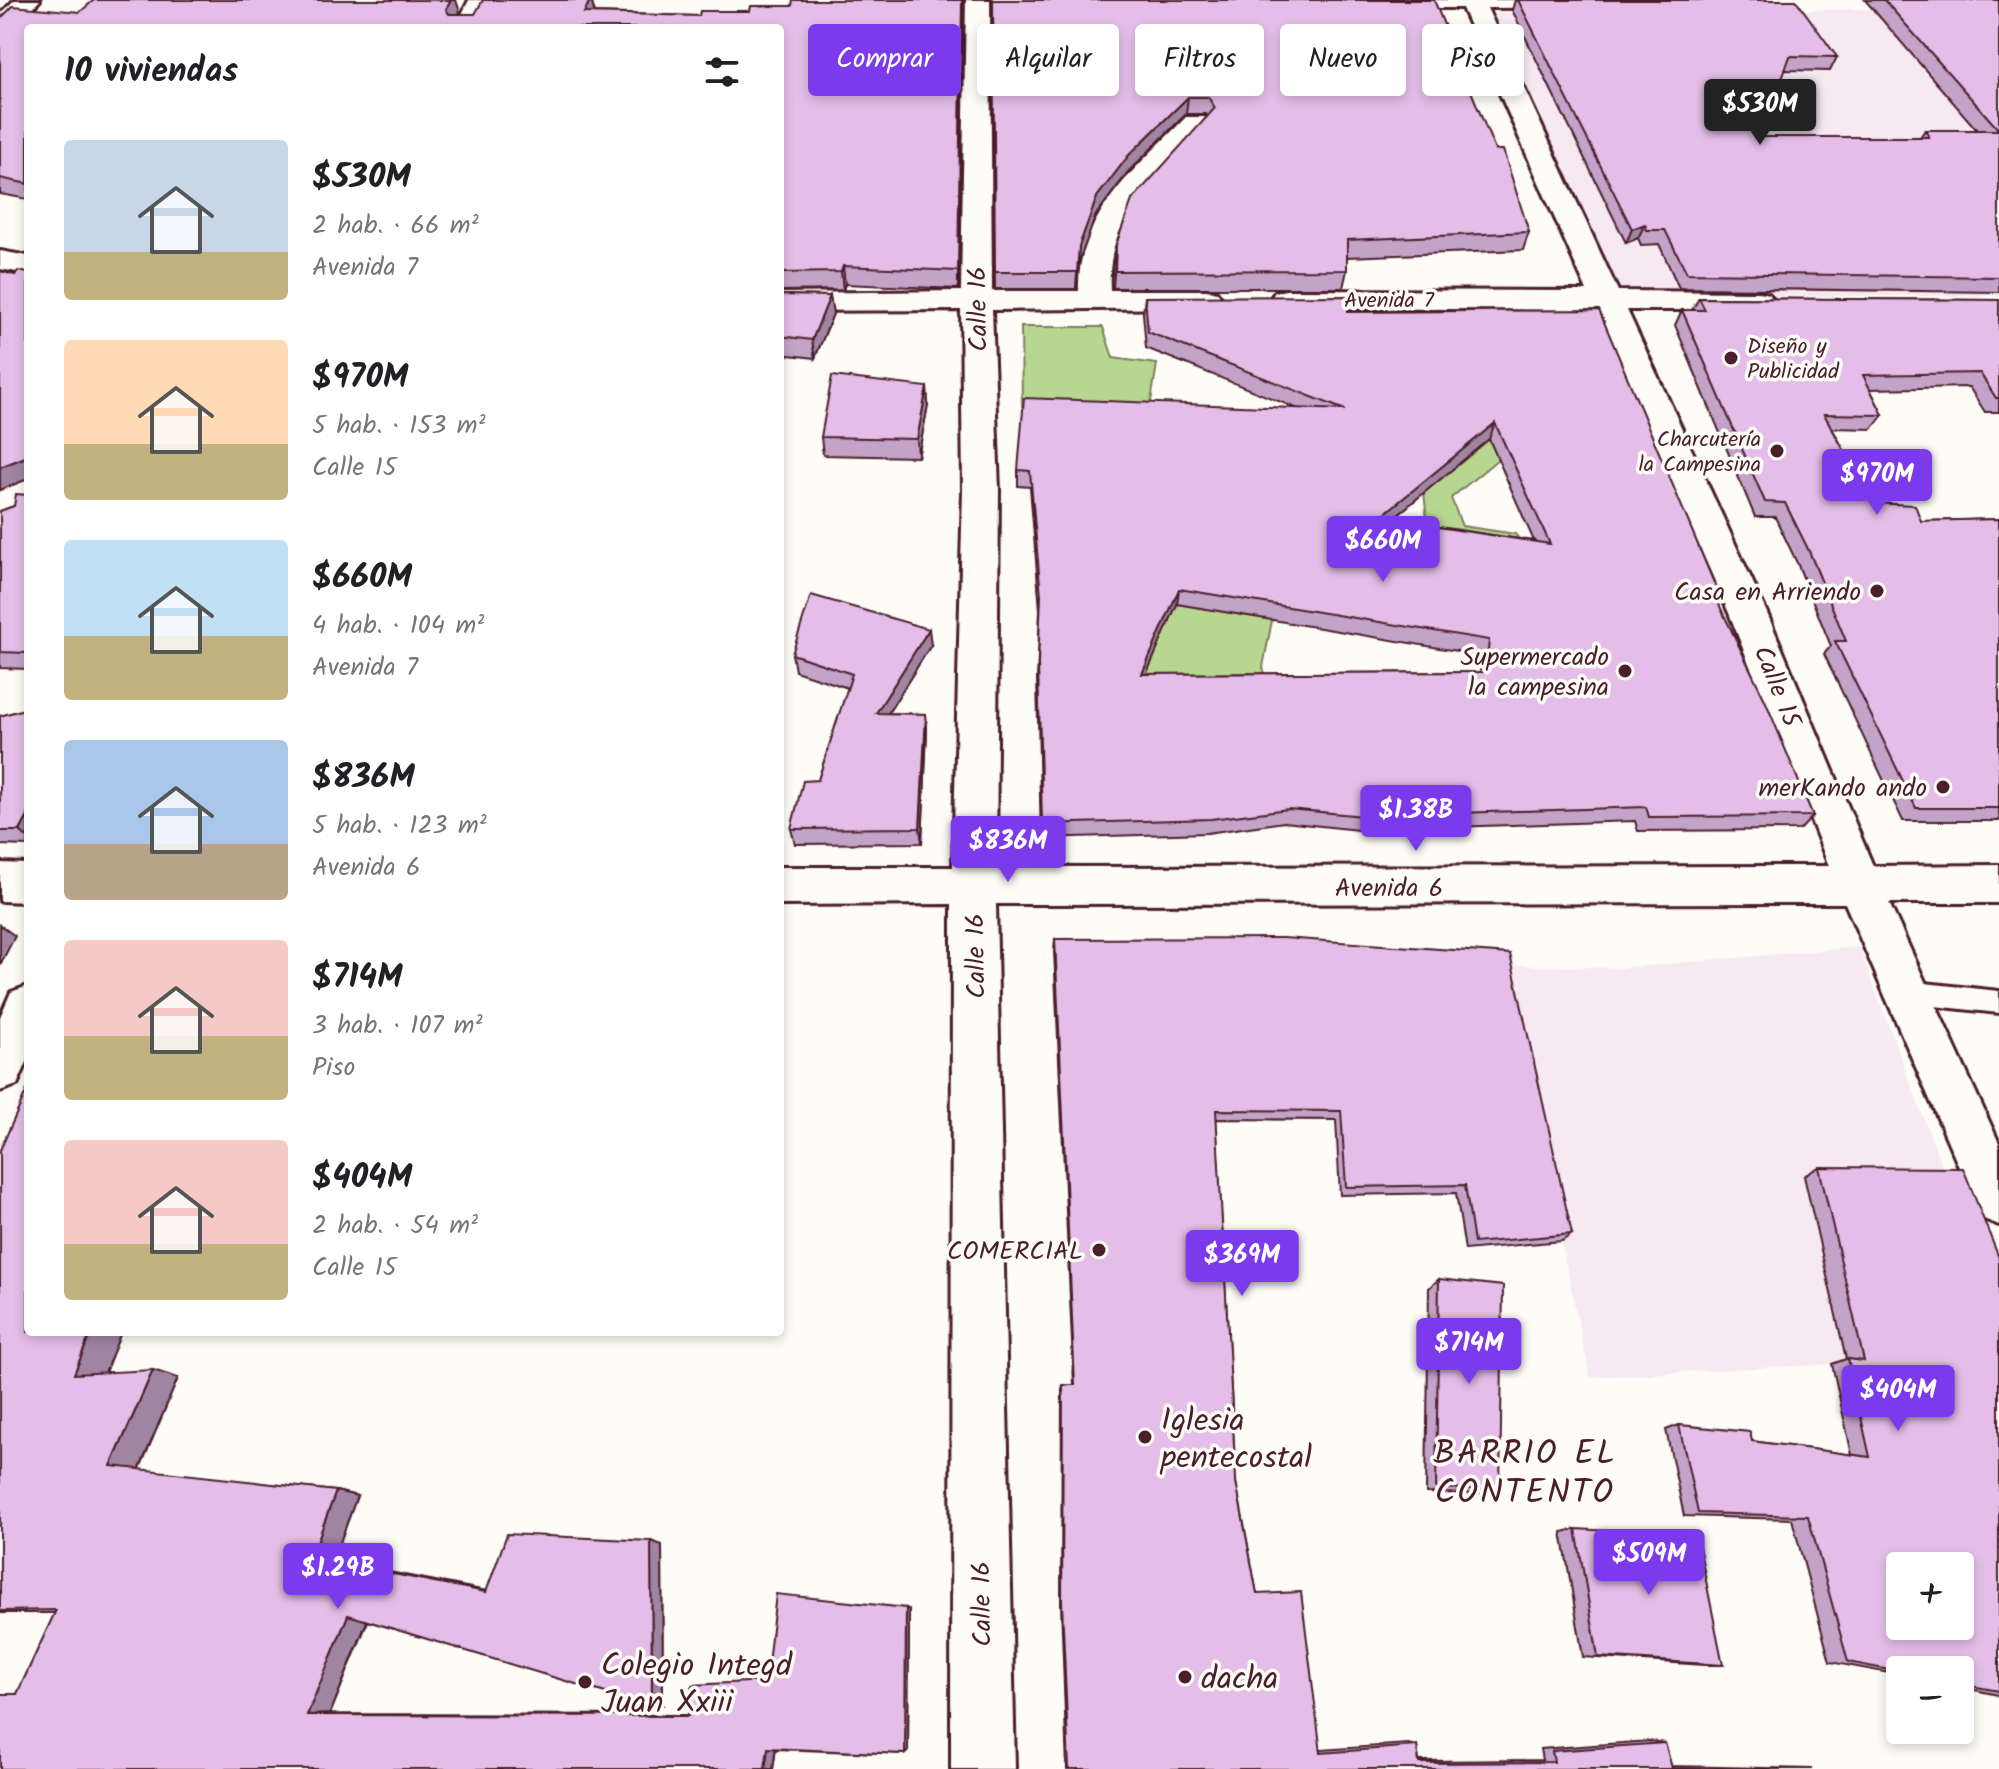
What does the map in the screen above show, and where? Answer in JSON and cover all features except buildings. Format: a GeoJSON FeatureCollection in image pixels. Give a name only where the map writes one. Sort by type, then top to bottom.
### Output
{"type":"FeatureCollection","features":[{"type":"Feature","properties":{"kind":"street"},"geometry":{"type":"LineString","coordinates":[[0,29],[28,0]]}},
{"type":"Feature","properties":{"kind":"street"},"geometry":{"type":"LineString","coordinates":[[470,24],[481,0]]}},
{"type":"Feature","properties":{"kind":"street","name":"Calle 16"},"geometry":{"type":"LineString","coordinates":[[978,0],[976,302],[981,490],[974,888],[983,1769]]}},
{"type":"Feature","properties":{"kind":"street"},"geometry":{"type":"LineString","coordinates":[[1348,1],[1675,0]]}},
{"type":"Feature","properties":{"kind":"street","name":"Calle 15"},"geometry":{"type":"LineString","coordinates":[[1472,1],[1748,613],[1859,885],[1999,1200]]}},
{"type":"Feature","properties":{"kind":"street"},"geometry":{"type":"LineString","coordinates":[[1095,299],[1092,260],[1103,230],[1127,192],[1196,123]]}},
{"type":"Feature","properties":{"kind":"street"},"geometry":{"type":"LineString","coordinates":[[0,260],[24,264]]}},
{"type":"Feature","properties":{"kind":"street","name":"Avenida 7"},"geometry":{"type":"LineString","coordinates":[[784,302],[1095,299],[1781,301]]}},
{"type":"Feature","properties":{"kind":"street"},"geometry":{"type":"LineString","coordinates":[[0,882],[24,883]]}},
{"type":"Feature","properties":{"kind":"street","name":"Avenida 6"},"geometry":{"type":"LineString","coordinates":[[784,886],[1999,884]]}},
{"type":"Feature","properties":{"kind":"street"},"geometry":{"type":"LineString","coordinates":[[0,1069],[24,1016]]}},
{"type":"Feature","properties":{"kind":"lane"},"geometry":{"type":"LineString","coordinates":[[1906,992],[1999,1002]]}},
{"type":"Feature","properties":{"kind":"shaded area"},"geometry":{"type":"Polygon","coordinates":[[[1999,8],[1999,296],[1623,296],[1524,93],[1524,24],[1490,24],[1485,13],[1999,8]]]}},
{"type":"Feature","properties":{"kind":"shaded area"},"geometry":{"type":"Polygon","coordinates":[[[1859,947],[1946,1177],[1884,1371],[1832,1364],[1590,1377],[1502,965],[1622,968],[1859,947]]]}},
{"type":"Feature","properties":{"kind":"green space"},"geometry":{"type":"Polygon","coordinates":[[[1021,327],[1103,327],[1113,358],[1157,364],[1149,414],[1022,406],[1021,327]]]}},
{"type":"Feature","properties":{"kind":"green space"},"geometry":{"type":"Polygon","coordinates":[[[1397,407],[1554,459],[1498,459],[1451,498],[1462,526],[1515,534],[1527,549],[1429,540],[1424,492],[1397,407]]]}},
{"type":"Feature","properties":{"kind":"green space"},"geometry":{"type":"Polygon","coordinates":[[[1177,604],[1272,620],[1263,667],[1269,688],[1124,689],[1177,604]]]}},
{"type":"Feature","properties":{"kind":"place","name":"Diseño y Publicidad"},"geometry":{"type":"Point","coordinates":[1731,358]}},
{"type":"Feature","properties":{"kind":"place","name":"Charcutería la Campesina"},"geometry":{"type":"Point","coordinates":[1777,451]}},
{"type":"Feature","properties":{"kind":"place","name":"Casa en Arriendo"},"geometry":{"type":"Point","coordinates":[1877,591]}},
{"type":"Feature","properties":{"kind":"place","name":"Supermercado la campesina"},"geometry":{"type":"Point","coordinates":[1625,671]}},
{"type":"Feature","properties":{"kind":"place","name":"merKando ando"},"geometry":{"type":"Point","coordinates":[1943,787]}},
{"type":"Feature","properties":{"kind":"place","name":"COMERCIAL"},"geometry":{"type":"Point","coordinates":[1099,1250]}},
{"type":"Feature","properties":{"kind":"place","name":"Iglesia pentecostal"},"geometry":{"type":"Point","coordinates":[1145,1437]}},
{"type":"Feature","properties":{"kind":"place","name":"dacha"},"geometry":{"type":"Point","coordinates":[1185,1677]}},
{"type":"Feature","properties":{"kind":"place","name":"Colegio Integd Juan Xxiii"},"geometry":{"type":"Point","coordinates":[585,1682]}},
{"type":"Feature","properties":{"kind":"district","name":"BARRIO EL CONTENTO"},"geometry":{"type":"Point","coordinates":[1525,1472]}}]}
